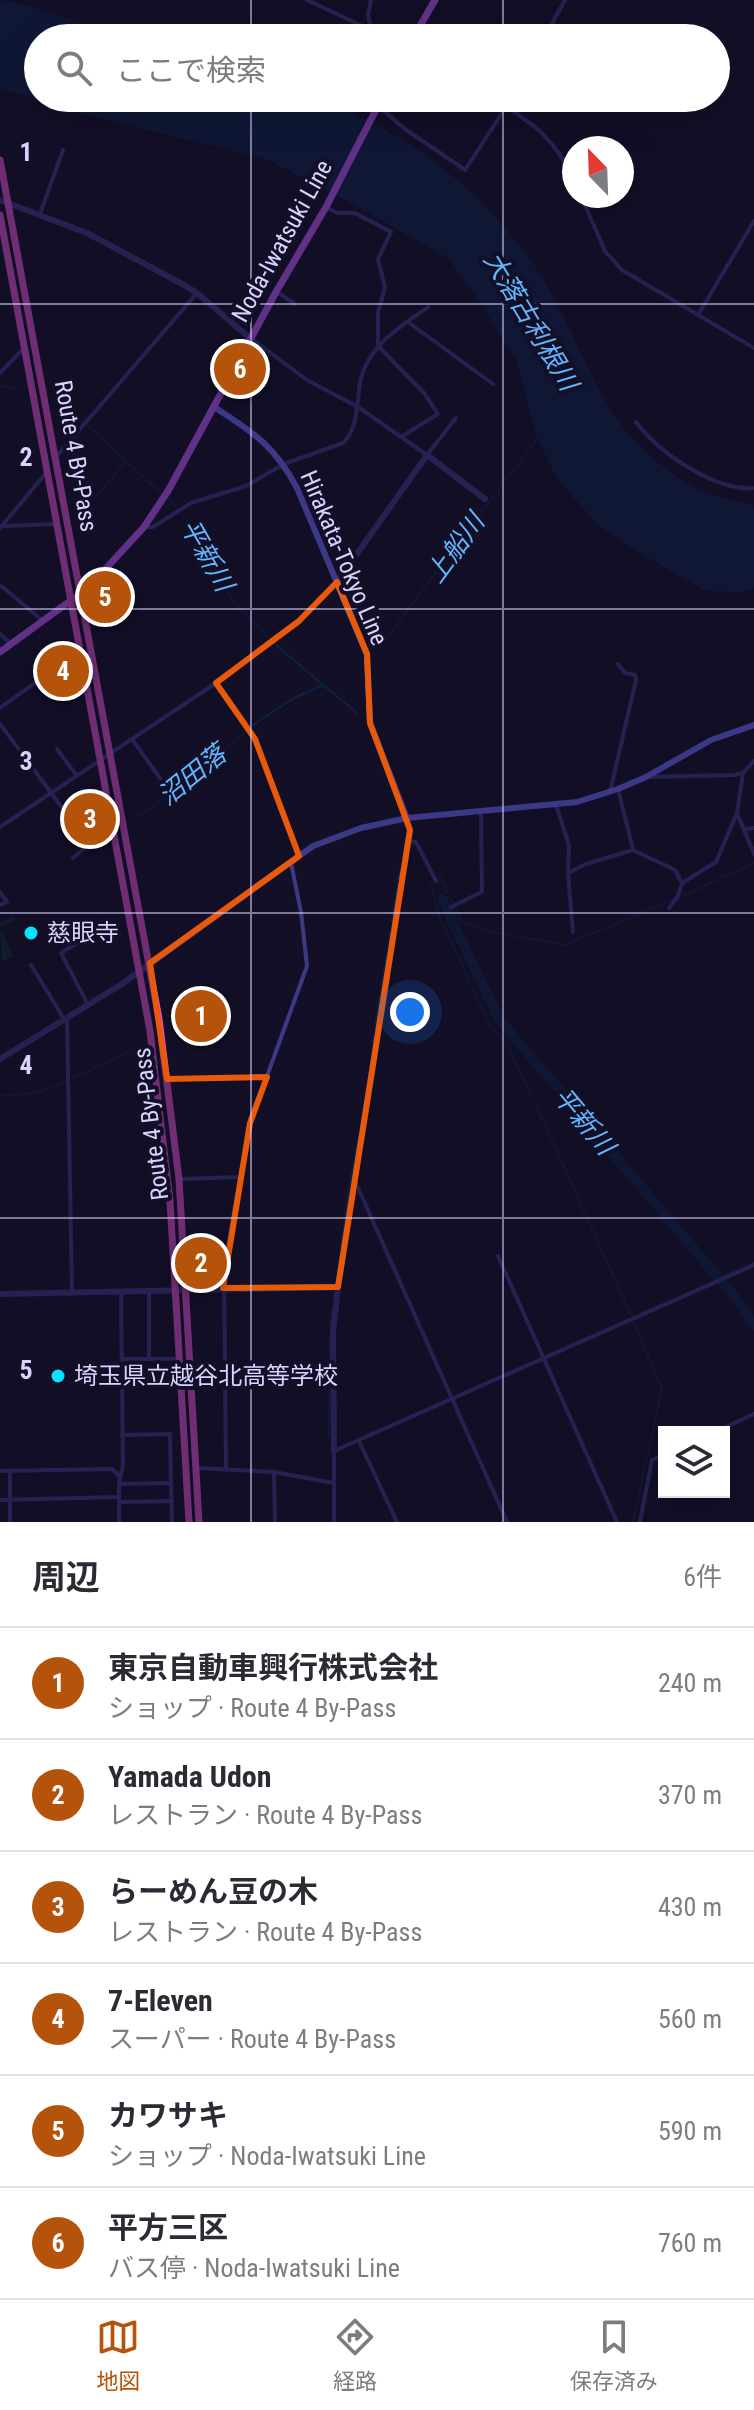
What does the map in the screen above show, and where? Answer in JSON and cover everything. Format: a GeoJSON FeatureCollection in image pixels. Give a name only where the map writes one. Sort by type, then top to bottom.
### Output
{"type":"FeatureCollection","features":[{"type":"Feature","properties":{"kind":"highway","name":"Route 4 By-Pass"},"geometry":{"type":"LineString","coordinates":[[0,160],[4,201],[56,457],[150,963],[167,1079],[179,1179],[199,1522]]}},
{"type":"Feature","properties":{"kind":"highway","name":"Route 4 By-Pass"},"geometry":{"type":"LineString","coordinates":[[0,218],[140,970],[167,1162],[189,1522]]}},
{"type":"Feature","properties":{"kind":"main road"},"geometry":{"type":"LineString","coordinates":[[421,24],[435,0]]}},
{"type":"Feature","properties":{"kind":"main road","name":"Noda-Iwatsuki Line"},"geometry":{"type":"LineString","coordinates":[[0,652],[81,593],[112,564],[144,527],[165,496],[326,207],[375,112]]}},
{"type":"Feature","properties":{"kind":"main road","name":"Hirakata-Tokyo Line"},"geometry":{"type":"LineString","coordinates":[[214,407],[268,444],[284,464],[303,500],[368,658],[370,723],[407,818]]}},
{"type":"Feature","properties":{"kind":"main road"},"geometry":{"type":"LineString","coordinates":[[407,818],[556,805],[610,792],[646,777],[711,740],[754,725]]}},
{"type":"Feature","properties":{"kind":"street"},"geometry":{"type":"LineString","coordinates":[[307,0],[358,24]]}},
{"type":"Feature","properties":{"kind":"street"},"geometry":{"type":"LineString","coordinates":[[370,24],[371,0]]}},
{"type":"Feature","properties":{"kind":"street"},"geometry":{"type":"LineString","coordinates":[[552,24],[565,0]]}},
{"type":"Feature","properties":{"kind":"street"},"geometry":{"type":"LineString","coordinates":[[389,112],[405,129],[465,170],[501,112]]}},
{"type":"Feature","properties":{"kind":"street"},"geometry":{"type":"LineString","coordinates":[[514,112],[541,130],[562,158]]}},
{"type":"Feature","properties":{"kind":"street"},"geometry":{"type":"LineString","coordinates":[[40,214],[63,150]]}},
{"type":"Feature","properties":{"kind":"street"},"geometry":{"type":"LineString","coordinates":[[4,201],[87,233],[197,293],[251,339],[307,380],[358,407],[485,499]]}},
{"type":"Feature","properties":{"kind":"street"},"geometry":{"type":"LineString","coordinates":[[326,207],[337,213],[355,213],[391,232],[378,259],[385,288],[378,312],[378,346],[424,393],[438,414],[401,437]]}},
{"type":"Feature","properties":{"kind":"street"},"geometry":{"type":"LineString","coordinates":[[586,208],[605,251],[614,263],[754,348]]}},
{"type":"Feature","properties":{"kind":"street"},"geometry":{"type":"LineString","coordinates":[[698,315],[754,221]]}},
{"type":"Feature","properties":{"kind":"street"},"geometry":{"type":"LineString","coordinates":[[276,292],[295,304]]}},
{"type":"Feature","properties":{"kind":"street"},"geometry":{"type":"LineString","coordinates":[[56,457],[197,293]]}},
{"type":"Feature","properties":{"kind":"street"},"geometry":{"type":"LineString","coordinates":[[144,527],[153,527],[182,508],[246,486],[284,464],[343,443],[349,437],[358,407],[361,378],[378,346],[428,307]]}},
{"type":"Feature","properties":{"kind":"street"},"geometry":{"type":"LineString","coordinates":[[408,322],[493,384]]}},
{"type":"Feature","properties":{"kind":"street"},"geometry":{"type":"LineString","coordinates":[[0,373],[24,348]]}},
{"type":"Feature","properties":{"kind":"street"},"geometry":{"type":"LineString","coordinates":[[0,827],[216,683],[299,621],[337,582],[456,418]]}},
{"type":"Feature","properties":{"kind":"street"},"geometry":{"type":"LineString","coordinates":[[636,422],[656,444],[683,464],[719,482],[754,489]]}},
{"type":"Feature","properties":{"kind":"street"},"geometry":{"type":"LineString","coordinates":[[1,527],[48,472]]}},
{"type":"Feature","properties":{"kind":"street"},"geometry":{"type":"LineString","coordinates":[[1,527],[57,524]]}},
{"type":"Feature","properties":{"kind":"street"},"geometry":{"type":"LineString","coordinates":[[0,585],[44,621]]}},
{"type":"Feature","properties":{"kind":"street"},"geometry":{"type":"LineString","coordinates":[[0,634],[12,644]]}},
{"type":"Feature","properties":{"kind":"street"},"geometry":{"type":"LineString","coordinates":[[0,708],[71,657]]}},
{"type":"Feature","properties":{"kind":"street"},"geometry":{"type":"LineString","coordinates":[[610,792],[636,680],[635,675],[625,673],[618,664]]}},
{"type":"Feature","properties":{"kind":"street"},"geometry":{"type":"LineString","coordinates":[[216,683],[255,739],[299,856]]}},
{"type":"Feature","properties":{"kind":"street"},"geometry":{"type":"LineString","coordinates":[[0,724],[89,844],[73,858]]}},
{"type":"Feature","properties":{"kind":"street"},"geometry":{"type":"LineString","coordinates":[[132,739],[167,788]]}},
{"type":"Feature","properties":{"kind":"street"},"geometry":{"type":"LineString","coordinates":[[57,749],[77,776]]}},
{"type":"Feature","properties":{"kind":"street"},"geometry":{"type":"LineString","coordinates":[[669,908],[678,896],[682,883],[716,862],[737,813],[743,773],[754,761]]}},
{"type":"Feature","properties":{"kind":"street"},"geometry":{"type":"LineString","coordinates":[[646,777],[743,773]]}},
{"type":"Feature","properties":{"kind":"street"},"geometry":{"type":"LineString","coordinates":[[618,789],[633,850]]}},
{"type":"Feature","properties":{"kind":"street"},"geometry":{"type":"LineString","coordinates":[[556,805],[569,845],[573,932]]}},
{"type":"Feature","properties":{"kind":"street"},"geometry":{"type":"LineString","coordinates":[[451,907],[482,892],[481,810]]}},
{"type":"Feature","properties":{"kind":"street"},"geometry":{"type":"LineString","coordinates":[[737,813],[754,854]]}},
{"type":"Feature","properties":{"kind":"street"},"geometry":{"type":"LineString","coordinates":[[0,1059],[88,1005],[299,856],[331,837],[407,818],[410,830],[355,1180],[335,1287],[334,1522]]}},
{"type":"Feature","properties":{"kind":"street"},"geometry":{"type":"LineString","coordinates":[[745,829],[754,828]]}},
{"type":"Feature","properties":{"kind":"street"},"geometry":{"type":"LineString","coordinates":[[408,841],[416,842],[436,881]]}},
{"type":"Feature","properties":{"kind":"street"},"geometry":{"type":"LineString","coordinates":[[568,873],[586,864],[633,850],[675,870],[682,883]]}},
{"type":"Feature","properties":{"kind":"street"},"geometry":{"type":"LineString","coordinates":[[226,1470],[224,1267],[250,1123],[307,966],[291,862]]}},
{"type":"Feature","properties":{"kind":"street"},"geometry":{"type":"LineString","coordinates":[[0,892],[7,902],[0,905]]}},
{"type":"Feature","properties":{"kind":"street"},"geometry":{"type":"LineString","coordinates":[[82,940],[61,953],[88,1005]]}},
{"type":"Feature","properties":{"kind":"street"},"geometry":{"type":"LineString","coordinates":[[31,965],[66,1018],[72,1293]]}},
{"type":"Feature","properties":{"kind":"street"},"geometry":{"type":"LineString","coordinates":[[167,1079],[267,1077]]}},
{"type":"Feature","properties":{"kind":"street"},"geometry":{"type":"LineString","coordinates":[[179,1179],[241,1177]]}},
{"type":"Feature","properties":{"kind":"street"},"geometry":{"type":"LineString","coordinates":[[355,1180],[507,1522]]}},
{"type":"Feature","properties":{"kind":"street"},"geometry":{"type":"LineString","coordinates":[[498,1256],[617,1522]]}},
{"type":"Feature","properties":{"kind":"street"},"geometry":{"type":"LineString","coordinates":[[334,1451],[754,1265]]}},
{"type":"Feature","properties":{"kind":"street"},"geometry":{"type":"LineString","coordinates":[[0,1294],[335,1287]]}},
{"type":"Feature","properties":{"kind":"street"},"geometry":{"type":"LineString","coordinates":[[149,1292],[149,1359]]}},
{"type":"Feature","properties":{"kind":"street"},"geometry":{"type":"LineString","coordinates":[[119,1522],[119,1484],[123,1465],[121,1293]]}},
{"type":"Feature","properties":{"kind":"street"},"geometry":{"type":"LineString","coordinates":[[122,1359],[180,1359]]}},
{"type":"Feature","properties":{"kind":"street"},"geometry":{"type":"LineString","coordinates":[[728,1426],[754,1414]]}},
{"type":"Feature","properties":{"kind":"street"},"geometry":{"type":"LineString","coordinates":[[122,1435],[170,1434],[172,1522]]}},
{"type":"Feature","properties":{"kind":"street"},"geometry":{"type":"LineString","coordinates":[[359,1441],[397,1522]]}},
{"type":"Feature","properties":{"kind":"street"},"geometry":{"type":"LineString","coordinates":[[640,1522],[652,1460],[658,1458]]}},
{"type":"Feature","properties":{"kind":"street"},"geometry":{"type":"LineString","coordinates":[[196,1468],[274,1472],[334,1483]]}},
{"type":"Feature","properties":{"kind":"street"},"geometry":{"type":"LineString","coordinates":[[0,1471],[112,1469],[120,1477]]}},
{"type":"Feature","properties":{"kind":"street"},"geometry":{"type":"LineString","coordinates":[[10,1471],[10,1522]]}},
{"type":"Feature","properties":{"kind":"street"},"geometry":{"type":"LineString","coordinates":[[274,1472],[275,1522]]}},
{"type":"Feature","properties":{"kind":"street"},"geometry":{"type":"LineString","coordinates":[[119,1484],[171,1483]]}},
{"type":"Feature","properties":{"kind":"street"},"geometry":{"type":"LineString","coordinates":[[0,1500],[172,1501]]}},
{"type":"Feature","properties":{"kind":"highlighted area"},"geometry":{"type":"Polygon","coordinates":[[[337,582],[367,654],[370,723],[410,830],[338,1287],[223,1288],[250,1123],[267,1077],[167,1079],[150,963],[299,856],[255,739],[216,683],[299,621],[337,582]]]}},
{"type":"Feature","properties":{"kind":"green space"},"geometry":{"type":"Polygon","coordinates":[[[14,916],[16,920],[0,927],[0,923],[14,916]]]}},
{"type":"Feature","properties":{"kind":"green space"},"geometry":{"type":"Polygon","coordinates":[[[0,928],[13,956],[2,961],[0,928]]]}},
{"type":"Feature","properties":{"kind":"water"},"geometry":{"type":"Polygon","coordinates":[[[0,0],[85,24],[24,24],[24,95],[0,88],[0,0]]]}},
{"type":"Feature","properties":{"kind":"water","name":"大落古利根川"},"geometry":{"type":"Polygon","coordinates":[[[78,112],[350,112],[431,160],[480,201],[538,270],[603,396],[636,442],[688,484],[754,505],[754,588],[740,592],[706,591],[600,526],[558,481],[537,437],[516,360],[448,258],[264,158],[78,112]]]}},
{"type":"Feature","properties":{"kind":"waterway","name":"平新川"},"geometry":{"type":"LineString","coordinates":[[0,386],[19,389]]}},
{"type":"Feature","properties":{"kind":"waterway","name":"平新川"},"geometry":{"type":"LineString","coordinates":[[54,400],[72,411],[162,494]]}},
{"type":"Feature","properties":{"kind":"waterway","name":"上船川"},"geometry":{"type":"LineString","coordinates":[[380,649],[537,439]]}},
{"type":"Feature","properties":{"kind":"waterway"},"geometry":{"type":"LineString","coordinates":[[78,518],[126,461]]}},
{"type":"Feature","properties":{"kind":"waterway","name":"平新川"},"geometry":{"type":"LineString","coordinates":[[167,498],[194,532],[222,584],[242,611],[290,657],[357,713]]}},
{"type":"Feature","properties":{"kind":"waterway","name":"沼田落"},"geometry":{"type":"LineString","coordinates":[[253,725],[294,698],[323,685]]}},
{"type":"Feature","properties":{"kind":"waterway","name":"沼田落"},"geometry":{"type":"LineString","coordinates":[[135,818],[177,791],[247,730]]}},
{"type":"Feature","properties":{"kind":"waterway","name":"沼田落"},"geometry":{"type":"LineString","coordinates":[[95,845],[108,838]]}},
{"type":"Feature","properties":{"kind":"waterway"},"geometry":{"type":"LineString","coordinates":[[678,898],[754,863]]}},
{"type":"Feature","properties":{"kind":"waterway","name":"上船川"},"geometry":{"type":"LineString","coordinates":[[398,879],[400,871]]}},
{"type":"Feature","properties":{"kind":"waterway"},"geometry":{"type":"LineString","coordinates":[[439,875],[462,922],[493,932],[565,945],[672,900]]}},
{"type":"Feature","properties":{"kind":"waterway","name":"上船川"},"geometry":{"type":"LineString","coordinates":[[392,923],[398,883]]}},
{"type":"Feature","properties":{"kind":"waterway"},"geometry":{"type":"LineString","coordinates":[[430,884],[440,918],[489,1023],[509,1049],[532,1097]]}},
{"type":"Feature","properties":{"kind":"waterway","name":"平新川"},"geometry":{"type":"LineString","coordinates":[[442,899],[499,1019],[738,1301],[754,1325]]}},
{"type":"Feature","properties":{"kind":"waterway","name":"上船川"},"geometry":{"type":"LineString","coordinates":[[388,950],[390,933]]}},
{"type":"Feature","properties":{"kind":"waterway","name":"上船川"},"geometry":{"type":"LineString","coordinates":[[375,1028],[387,954]]}},
{"type":"Feature","properties":{"kind":"waterway","name":"上船川"},"geometry":{"type":"LineString","coordinates":[[373,1042],[375,1034]]}},
{"type":"Feature","properties":{"kind":"waterway"},"geometry":{"type":"LineString","coordinates":[[0,1096],[42,1092],[142,1046]]}},
{"type":"Feature","properties":{"kind":"waterway"},"geometry":{"type":"LineString","coordinates":[[537,1107],[631,1315]]}},
{"type":"Feature","properties":{"kind":"waterway","name":"上船川"},"geometry":{"type":"LineString","coordinates":[[350,1185],[359,1137]]}},
{"type":"Feature","properties":{"kind":"waterway","name":"上船川"},"geometry":{"type":"LineString","coordinates":[[341,1249],[349,1191]]}},
{"type":"Feature","properties":{"kind":"waterway"},"geometry":{"type":"LineString","coordinates":[[717,1278],[754,1262]]}},
{"type":"Feature","properties":{"kind":"waterway","name":"上船川"},"geometry":{"type":"LineString","coordinates":[[330,1327],[333,1308]]}},
{"type":"Feature","properties":{"kind":"waterway"},"geometry":{"type":"LineString","coordinates":[[633,1522],[662,1389],[634,1323]]}},
{"type":"Feature","properties":{"kind":"waterway","name":"上船川"},"geometry":{"type":"LineString","coordinates":[[329,1384],[330,1335]]}},
{"type":"Feature","properties":{"kind":"waterway","name":"上船川"},"geometry":{"type":"LineString","coordinates":[[329,1389],[329,1436]]}},
{"type":"Feature","properties":{"kind":"place","name":"平方三区"},"geometry":{"type":"Point","coordinates":[240,369]}},
{"type":"Feature","properties":{"kind":"place","name":"カワサキ"},"geometry":{"type":"Point","coordinates":[105,597]}},
{"type":"Feature","properties":{"kind":"place","name":"7-Eleven"},"geometry":{"type":"Point","coordinates":[63,671]}},
{"type":"Feature","properties":{"kind":"place","name":"らーめん豆の木"},"geometry":{"type":"Point","coordinates":[90,819]}},
{"type":"Feature","properties":{"kind":"place","name":"慈眼寺"},"geometry":{"type":"Point","coordinates":[31,933]}},
{"type":"Feature","properties":{"kind":"place","name":"東京自動車興行株式会社"},"geometry":{"type":"Point","coordinates":[201,1016]}},
{"type":"Feature","properties":{"kind":"place","name":"Yamada Udon"},"geometry":{"type":"Point","coordinates":[201,1263]}},
{"type":"Feature","properties":{"kind":"place","name":"埼玉県立越谷北高等学校"},"geometry":{"type":"Point","coordinates":[58,1376]}}]}
